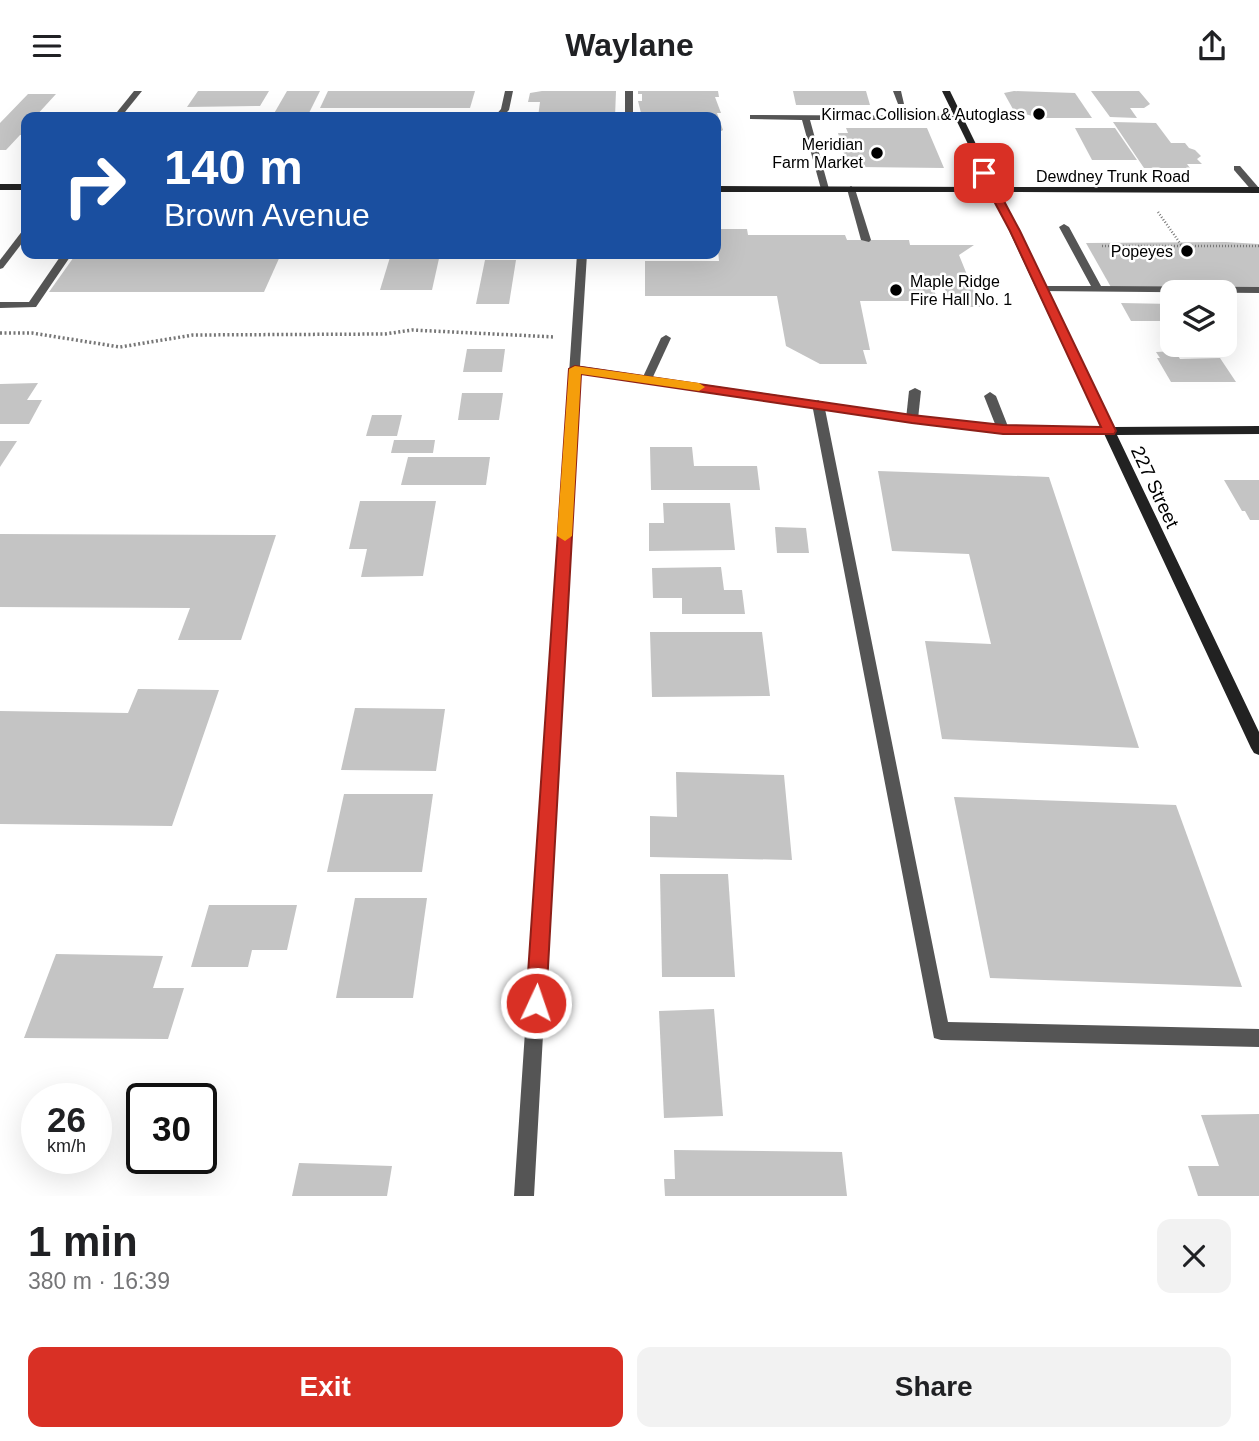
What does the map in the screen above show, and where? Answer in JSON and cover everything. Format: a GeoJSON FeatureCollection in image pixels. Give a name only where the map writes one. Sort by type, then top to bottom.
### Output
{"type":"FeatureCollection","features":[{"type":"Feature","properties":{"kind":"main road","name":"227 Street"},"geometry":{"type":"LineString","coordinates":[[946,91],[1043,289],[1259,748]]}},
{"type":"Feature","properties":{"kind":"main road"},"geometry":{"type":"LineString","coordinates":[[0,187],[21,187]]}},
{"type":"Feature","properties":{"kind":"main road","name":"Dewdney Trunk Road"},"geometry":{"type":"LineString","coordinates":[[721,189],[1257,190]]}},
{"type":"Feature","properties":{"kind":"main road"},"geometry":{"type":"LineString","coordinates":[[1109,431],[1259,431]]}},
{"type":"Feature","properties":{"kind":"street"},"geometry":{"type":"LineString","coordinates":[[121,112],[138,91]]}},
{"type":"Feature","properties":{"kind":"street"},"geometry":{"type":"LineString","coordinates":[[503,112],[509,91]]}},
{"type":"Feature","properties":{"kind":"street"},"geometry":{"type":"LineString","coordinates":[[629,91],[629,112]]}},
{"type":"Feature","properties":{"kind":"street"},"geometry":{"type":"LineString","coordinates":[[897,91],[901,101]]}},
{"type":"Feature","properties":{"kind":"street"},"geometry":{"type":"LineString","coordinates":[[753,117],[958,118]]}},
{"type":"Feature","properties":{"kind":"street"},"geometry":{"type":"LineString","coordinates":[[806,117],[825,189]]}},
{"type":"Feature","properties":{"kind":"street"},"geometry":{"type":"LineString","coordinates":[[1237,169],[1257,190]]}},
{"type":"Feature","properties":{"kind":"street"},"geometry":{"type":"LineString","coordinates":[[851,189],[866,240]]}},
{"type":"Feature","properties":{"kind":"street"},"geometry":{"type":"LineString","coordinates":[[1063,227],[1098,290]]}},
{"type":"Feature","properties":{"kind":"street"},"geometry":{"type":"LineString","coordinates":[[0,266],[21,239]]}},
{"type":"Feature","properties":{"kind":"street"},"geometry":{"type":"LineString","coordinates":[[0,305],[32,305],[64,259]]}},
{"type":"Feature","properties":{"kind":"street"},"geometry":{"type":"LineString","coordinates":[[524,1196],[582,259]]}},
{"type":"Feature","properties":{"kind":"street"},"geometry":{"type":"LineString","coordinates":[[1043,289],[1259,291]]}},
{"type":"Feature","properties":{"kind":"street"},"geometry":{"type":"LineString","coordinates":[[647,379],[666,338]]}},
{"type":"Feature","properties":{"kind":"street"},"geometry":{"type":"LineString","coordinates":[[575,369],[912,419],[1003,429],[1109,431]]}},
{"type":"Feature","properties":{"kind":"street"},"geometry":{"type":"LineString","coordinates":[[912,419],[915,391]]}},
{"type":"Feature","properties":{"kind":"street"},"geometry":{"type":"LineString","coordinates":[[990,396],[1003,429]]}},
{"type":"Feature","properties":{"kind":"street"},"geometry":{"type":"LineString","coordinates":[[818,404],[941,1031],[1259,1038]]}},
{"type":"Feature","properties":{"kind":"path"},"geometry":{"type":"LineString","coordinates":[[1154,205],[1182,246]]}},
{"type":"Feature","properties":{"kind":"path"},"geometry":{"type":"LineString","coordinates":[[1074,247],[1259,246]]}},
{"type":"Feature","properties":{"kind":"path"},"geometry":{"type":"LineString","coordinates":[[0,334],[32,333],[120,347],[193,335],[385,334],[412,330],[577,337]]}},
{"type":"Feature","properties":{"kind":"building"},"geometry":{"type":"Polygon","coordinates":[[[198,91],[269,91],[260,106],[187,107],[198,91]]]}},
{"type":"Feature","properties":{"kind":"building"},"geometry":{"type":"Polygon","coordinates":[[[287,91],[320,91],[310,112],[275,112],[287,91]]]}},
{"type":"Feature","properties":{"kind":"building"},"geometry":{"type":"Polygon","coordinates":[[[328,91],[475,91],[470,108],[320,108],[328,91]]]}},
{"type":"Feature","properties":{"kind":"building"},"geometry":{"type":"Polygon","coordinates":[[[616,91],[615,112],[539,112],[540,102],[528,102],[530,93],[616,91]]]}},
{"type":"Feature","properties":{"kind":"building"},"geometry":{"type":"Polygon","coordinates":[[[638,91],[718,91],[719,97],[715,97],[721,112],[641,112],[638,101],[642,101],[642,94],[638,94],[638,91]]]}},
{"type":"Feature","properties":{"kind":"building"},"geometry":{"type":"Polygon","coordinates":[[[793,91],[866,91],[870,105],[796,105],[793,91]]]}},
{"type":"Feature","properties":{"kind":"building"},"geometry":{"type":"Polygon","coordinates":[[[1091,91],[1139,91],[1150,104],[1144,108],[1130,108],[1137,118],[1110,117],[1091,91]]]}},
{"type":"Feature","properties":{"kind":"building"},"geometry":{"type":"Polygon","coordinates":[[[1004,93],[1075,93],[1092,118],[1040,118],[1014,111],[1004,93]]]}},
{"type":"Feature","properties":{"kind":"building"},"geometry":{"type":"Polygon","coordinates":[[[28,94],[56,94],[40,112],[21,112],[21,135],[6,150],[0,150],[0,123],[28,94]]]}},
{"type":"Feature","properties":{"kind":"building"},"geometry":{"type":"Polygon","coordinates":[[[1113,122],[1156,123],[1171,143],[1185,143],[1195,150],[1201,156],[1197,159],[1202,164],[1187,164],[1190,168],[1144,168],[1113,122]]]}},
{"type":"Feature","properties":{"kind":"building"},"geometry":{"type":"Polygon","coordinates":[[[846,128],[927,128],[944,168],[858,167],[856,162],[846,161],[838,133],[848,133],[846,128]]]}},
{"type":"Feature","properties":{"kind":"building"},"geometry":{"type":"Polygon","coordinates":[[[1075,128],[1115,128],[1137,160],[1092,160],[1075,128]]]}},
{"type":"Feature","properties":{"kind":"building"},"geometry":{"type":"Polygon","coordinates":[[[721,229],[747,229],[748,235],[845,235],[847,240],[909,240],[910,245],[974,245],[959,255],[980,307],[951,307],[945,289],[933,289],[936,295],[921,295],[922,301],[860,301],[870,350],[863,350],[867,364],[820,364],[786,346],[777,296],[645,296],[645,261],[719,261],[721,229]]]}},
{"type":"Feature","properties":{"kind":"building"},"geometry":{"type":"Polygon","coordinates":[[[1086,243],[1259,244],[1259,289],[1237,289],[1237,280],[1160,280],[1160,289],[1112,289],[1086,243]]]}},
{"type":"Feature","properties":{"kind":"building"},"geometry":{"type":"Polygon","coordinates":[[[72,259],[279,259],[264,292],[49,292],[72,259]]]}},
{"type":"Feature","properties":{"kind":"building"},"geometry":{"type":"Polygon","coordinates":[[[389,259],[439,259],[432,290],[380,290],[389,259]]]}},
{"type":"Feature","properties":{"kind":"building"},"geometry":{"type":"Polygon","coordinates":[[[485,260],[516,260],[509,304],[476,304],[485,260]]]}},
{"type":"Feature","properties":{"kind":"building"},"geometry":{"type":"Polygon","coordinates":[[[1121,303],[1160,304],[1160,321],[1131,321],[1121,303]]]}},
{"type":"Feature","properties":{"kind":"building"},"geometry":{"type":"Polygon","coordinates":[[[467,349],[505,349],[502,372],[463,372],[467,349]]]}},
{"type":"Feature","properties":{"kind":"building"},"geometry":{"type":"Polygon","coordinates":[[[1156,352],[1160,352],[1160,357],[1180,359],[1220,358],[1236,382],[1171,382],[1156,352]]]}},
{"type":"Feature","properties":{"kind":"building"},"geometry":{"type":"Polygon","coordinates":[[[38,383],[27,400],[42,400],[29,424],[0,424],[0,384],[38,383]]]}},
{"type":"Feature","properties":{"kind":"building"},"geometry":{"type":"Polygon","coordinates":[[[462,393],[503,393],[499,420],[458,420],[462,393]]]}},
{"type":"Feature","properties":{"kind":"building"},"geometry":{"type":"Polygon","coordinates":[[[372,415],[402,415],[397,436],[366,436],[372,415]]]}},
{"type":"Feature","properties":{"kind":"building"},"geometry":{"type":"Polygon","coordinates":[[[394,440],[435,440],[433,453],[391,453],[394,440]]]}},
{"type":"Feature","properties":{"kind":"building"},"geometry":{"type":"Polygon","coordinates":[[[0,441],[17,441],[0,467],[0,441]]]}},
{"type":"Feature","properties":{"kind":"building"},"geometry":{"type":"Polygon","coordinates":[[[650,447],[692,447],[694,466],[757,466],[760,490],[651,490],[650,447]]]}},
{"type":"Feature","properties":{"kind":"building"},"geometry":{"type":"Polygon","coordinates":[[[408,457],[490,457],[486,485],[401,485],[408,457]]]}},
{"type":"Feature","properties":{"kind":"building"},"geometry":{"type":"Polygon","coordinates":[[[878,471],[1049,477],[1139,748],[942,739],[925,641],[991,644],[969,554],[892,551],[878,471]]]}},
{"type":"Feature","properties":{"kind":"building"},"geometry":{"type":"Polygon","coordinates":[[[1224,480],[1259,480],[1259,520],[1250,520],[1245,511],[1242,511],[1224,480]]]}},
{"type":"Feature","properties":{"kind":"building"},"geometry":{"type":"Polygon","coordinates":[[[360,501],[436,501],[423,576],[361,577],[367,549],[349,549],[360,501]]]}},
{"type":"Feature","properties":{"kind":"building"},"geometry":{"type":"Polygon","coordinates":[[[663,503],[730,503],[735,550],[649,551],[649,523],[664,523],[663,503]]]}},
{"type":"Feature","properties":{"kind":"building"},"geometry":{"type":"Polygon","coordinates":[[[775,527],[806,528],[809,553],[777,553],[775,527]]]}},
{"type":"Feature","properties":{"kind":"building"},"geometry":{"type":"Polygon","coordinates":[[[0,534],[276,535],[241,640],[178,640],[190,608],[0,607],[0,534]]]}},
{"type":"Feature","properties":{"kind":"building"},"geometry":{"type":"Polygon","coordinates":[[[721,567],[724,590],[742,590],[745,614],[682,614],[682,598],[653,598],[652,568],[721,567]]]}},
{"type":"Feature","properties":{"kind":"building"},"geometry":{"type":"Polygon","coordinates":[[[650,632],[762,632],[770,696],[652,697],[650,632]]]}},
{"type":"Feature","properties":{"kind":"building"},"geometry":{"type":"Polygon","coordinates":[[[138,689],[219,690],[172,826],[0,824],[0,711],[128,713],[138,689]]]}},
{"type":"Feature","properties":{"kind":"building"},"geometry":{"type":"Polygon","coordinates":[[[355,708],[445,709],[436,771],[341,770],[355,708]]]}},
{"type":"Feature","properties":{"kind":"building"},"geometry":{"type":"Polygon","coordinates":[[[676,772],[784,775],[792,860],[650,857],[650,816],[677,817],[676,772]]]}},
{"type":"Feature","properties":{"kind":"building"},"geometry":{"type":"Polygon","coordinates":[[[344,794],[433,794],[422,872],[327,872],[344,794]]]}},
{"type":"Feature","properties":{"kind":"building"},"geometry":{"type":"Polygon","coordinates":[[[954,797],[1176,805],[1242,987],[990,978],[954,797]]]}},
{"type":"Feature","properties":{"kind":"building"},"geometry":{"type":"Polygon","coordinates":[[[660,874],[728,874],[735,977],[662,977],[660,874]]]}},
{"type":"Feature","properties":{"kind":"building"},"geometry":{"type":"Polygon","coordinates":[[[355,898],[427,898],[413,998],[336,998],[355,898]]]}},
{"type":"Feature","properties":{"kind":"building"},"geometry":{"type":"Polygon","coordinates":[[[209,905],[297,905],[287,950],[252,950],[248,967],[191,967],[209,905]]]}},
{"type":"Feature","properties":{"kind":"building"},"geometry":{"type":"Polygon","coordinates":[[[56,954],[163,956],[153,988],[184,988],[168,1039],[24,1038],[56,954]]]}},
{"type":"Feature","properties":{"kind":"building"},"geometry":{"type":"Polygon","coordinates":[[[714,1009],[723,1116],[664,1118],[659,1011],[714,1009]]]}},
{"type":"Feature","properties":{"kind":"building"},"geometry":{"type":"Polygon","coordinates":[[[1259,1114],[1259,1196],[1198,1196],[1188,1166],[1219,1166],[1201,1115],[1259,1114]]]}},
{"type":"Feature","properties":{"kind":"building"},"geometry":{"type":"Polygon","coordinates":[[[674,1150],[842,1152],[847,1196],[665,1196],[664,1179],[675,1179],[674,1150]]]}},
{"type":"Feature","properties":{"kind":"building"},"geometry":{"type":"Polygon","coordinates":[[[299,1163],[392,1166],[387,1196],[292,1196],[299,1163]]]}},
{"type":"Feature","properties":{"kind":"slow traffic"},"geometry":{"type":"LineString","coordinates":[[565,536],[575,369],[699,387]]}},
{"type":"Feature","properties":{"kind":"place","name":"Kirmac Collision & Autoglass"},"geometry":{"type":"Point","coordinates":[1039,114]}},
{"type":"Feature","properties":{"kind":"place","name":"Meridian Farm Market"},"geometry":{"type":"Point","coordinates":[877,153]}},
{"type":"Feature","properties":{"kind":"place","name":"Popeyes"},"geometry":{"type":"Point","coordinates":[1187,251]}},
{"type":"Feature","properties":{"kind":"place","name":"Maple Ridge Fire Hall No. 1"},"geometry":{"type":"Point","coordinates":[896,290]}},
{"type":"Feature","properties":{"kind":"route"},"geometry":{"type":"LineString","coordinates":[[536,1003],[575,369],[912,419],[1003,429],[1109,431],[1015,231],[984,173]]}}]}
